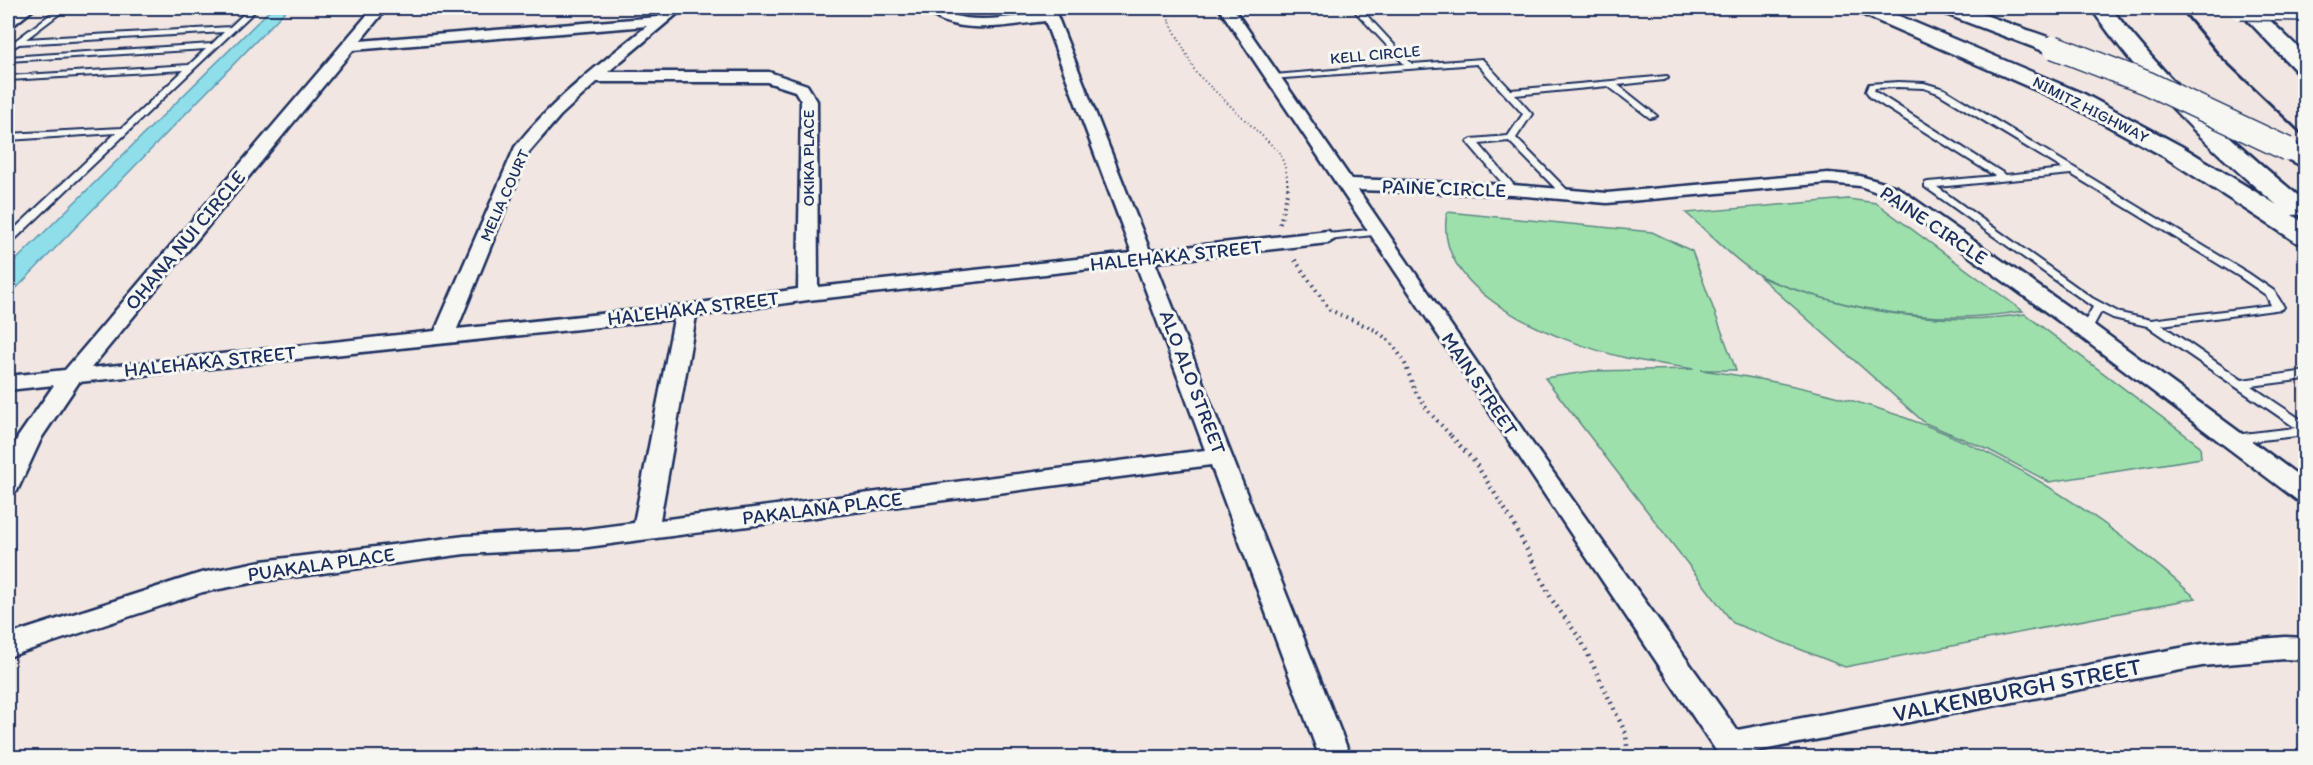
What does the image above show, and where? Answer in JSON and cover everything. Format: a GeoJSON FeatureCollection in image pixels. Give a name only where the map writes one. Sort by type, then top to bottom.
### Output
{"type":"FeatureCollection","features":[{"type":"Feature","properties":{"kind":"main road"},"geometry":{"type":"LineString","coordinates":[[8,21],[26,8]]}},
{"type":"Feature","properties":{"kind":"main road","name":"NIMITZ HIGHWAY"},"geometry":{"type":"LineString","coordinates":[[1864,8],[2076,99],[2172,151],[2306,236]]}},
{"type":"Feature","properties":{"kind":"main road"},"geometry":{"type":"LineString","coordinates":[[1947,8],[2147,82],[2296,155]]}},
{"type":"Feature","properties":{"kind":"main road"},"geometry":{"type":"LineString","coordinates":[[2101,8],[2142,64],[2205,129],[2306,215]]}},
{"type":"Feature","properties":{"kind":"main road"},"geometry":{"type":"LineString","coordinates":[[2240,8],[2306,9]]}},
{"type":"Feature","properties":{"kind":"main road"},"geometry":{"type":"LineString","coordinates":[[2246,8],[2306,68]]}},
{"type":"Feature","properties":{"kind":"main road"},"geometry":{"type":"LineString","coordinates":[[2279,8],[2299,30]]}},
{"type":"Feature","properties":{"kind":"street","name":"OHANA NUI CIRCLE"},"geometry":{"type":"LineString","coordinates":[[8,485],[30,437],[71,377],[380,8]]}},
{"type":"Feature","properties":{"kind":"street","name":"MELIA COURT"},"geometry":{"type":"LineString","coordinates":[[444,335],[521,151],[535,130],[554,111],[677,8]]}},
{"type":"Feature","properties":{"kind":"street"},"geometry":{"type":"LineString","coordinates":[[932,8],[943,17],[969,22],[1049,12]]}},
{"type":"Feature","properties":{"kind":"street","name":"MAIN STREET"},"geometry":{"type":"LineString","coordinates":[[1226,8],[1734,751]]}},
{"type":"Feature","properties":{"kind":"street","name":"ALO ALO STREET"},"geometry":{"type":"LineString","coordinates":[[1049,12],[1146,259],[1336,758]]}},
{"type":"Feature","properties":{"kind":"street"},"geometry":{"type":"LineString","coordinates":[[348,46],[662,21]]}},
{"type":"Feature","properties":{"kind":"street","name":"OKIKA PLACE"},"geometry":{"type":"LineString","coordinates":[[596,77],[758,76],[787,81],[805,92],[809,101],[808,294]]}},
{"type":"Feature","properties":{"kind":"street","name":"PAINE CIRCLE"},"geometry":{"type":"LineString","coordinates":[[1346,184],[1513,190],[1607,198],[1828,178],[1862,181],[1891,191],[2086,330],[2306,494]]}},
{"type":"Feature","properties":{"kind":"street","name":"HALEHAKA STREET"},"geometry":{"type":"LineString","coordinates":[[8,383],[686,311],[808,294],[1146,259],[1328,237]]}},
{"type":"Feature","properties":{"kind":"street"},"geometry":{"type":"LineString","coordinates":[[645,531],[686,311]]}},
{"type":"Feature","properties":{"kind":"street","name":"PAKALANA PLACE"},"geometry":{"type":"LineString","coordinates":[[645,531],[1221,456]]}},
{"type":"Feature","properties":{"kind":"street","name":"PUAKALA PLACE"},"geometry":{"type":"LineString","coordinates":[[8,646],[201,583],[262,571],[465,545],[580,539],[645,531]]}},
{"type":"Feature","properties":{"kind":"street","name":"VALKENBURGH STREET"},"geometry":{"type":"LineString","coordinates":[[1734,751],[2202,655],[2285,648],[2306,650]]}},
{"type":"Feature","properties":{"kind":"lane"},"geometry":{"type":"LineString","coordinates":[[8,49],[63,8]]}},
{"type":"Feature","properties":{"kind":"lane"},"geometry":{"type":"LineString","coordinates":[[8,240],[254,8]]}},
{"type":"Feature","properties":{"kind":"lane"},"geometry":{"type":"LineString","coordinates":[[1356,8],[1410,66]]}},
{"type":"Feature","properties":{"kind":"lane"},"geometry":{"type":"LineString","coordinates":[[16,42],[232,29]]}},
{"type":"Feature","properties":{"kind":"lane"},"geometry":{"type":"LineString","coordinates":[[8,59],[214,46]]}},
{"type":"Feature","properties":{"kind":"lane","name":"KELL CIRCLE"},"geometry":{"type":"LineString","coordinates":[[1274,77],[1479,61],[1508,93]]}},
{"type":"Feature","properties":{"kind":"lane"},"geometry":{"type":"LineString","coordinates":[[8,78],[192,67]]}},
{"type":"Feature","properties":{"kind":"lane"},"geometry":{"type":"LineString","coordinates":[[1508,93],[1664,78]]}},
{"type":"Feature","properties":{"kind":"lane"},"geometry":{"type":"LineString","coordinates":[[2005,177],[1874,96],[1870,91],[1872,86],[1908,82],[1926,85],[1941,91],[2073,171],[2244,275],[2270,293],[2278,308],[2151,323],[2117,316],[2099,306],[1928,185],[2073,171]]}},
{"type":"Feature","properties":{"kind":"lane"},"geometry":{"type":"LineString","coordinates":[[1610,83],[1653,116]]}},
{"type":"Feature","properties":{"kind":"lane"},"geometry":{"type":"LineString","coordinates":[[1508,93],[1528,114],[1511,138],[1472,142],[1513,190]]}},
{"type":"Feature","properties":{"kind":"lane"},"geometry":{"type":"LineString","coordinates":[[8,137],[125,130]]}},
{"type":"Feature","properties":{"kind":"lane"},"geometry":{"type":"LineString","coordinates":[[1511,138],[1567,195]]}},
{"type":"Feature","properties":{"kind":"lane","name":"HALEHAKA STREET"},"geometry":{"type":"LineString","coordinates":[[1328,237],[1378,232]]}},
{"type":"Feature","properties":{"kind":"lane"},"geometry":{"type":"LineString","coordinates":[[2086,330],[2099,306]]}},
{"type":"Feature","properties":{"kind":"lane"},"geometry":{"type":"LineString","coordinates":[[2151,323],[2306,430]]}},
{"type":"Feature","properties":{"kind":"lane"},"geometry":{"type":"LineString","coordinates":[[2240,384],[2306,375]]}},
{"type":"Feature","properties":{"kind":"lane"},"geometry":{"type":"LineString","coordinates":[[2234,439],[2306,430]]}},
{"type":"Feature","properties":{"kind":"path"},"geometry":{"type":"LineString","coordinates":[[1163,8],[1196,73],[1280,153],[1285,162],[1288,191],[1276,237],[1330,310],[1375,330],[1390,342],[1404,361],[1415,391],[1429,412],[1474,460],[1513,522],[1552,600],[1581,640],[1626,734],[1628,758]]}},
{"type":"Feature","properties":{"kind":"green space"},"geometry":{"type":"Polygon","coordinates":[[[1848,199],[1876,203],[2023,311],[1996,315],[1941,317],[1886,312],[1832,301],[1759,275],[1731,254],[1686,213],[1848,199]]]}},
{"type":"Feature","properties":{"kind":"green space"},"geometry":{"type":"Polygon","coordinates":[[[1447,212],[1652,232],[1692,251],[1736,370],[1701,370],[1774,382],[1842,398],[1906,418],[1967,443],[2026,473],[2084,509],[2140,551],[2196,598],[1845,667],[1733,623],[1545,378],[1592,371],[1694,369],[1634,360],[1600,351],[1569,341],[1507,311],[1480,291],[1459,268],[1448,242],[1447,212]]]}},
{"type":"Feature","properties":{"kind":"green space"},"geometry":{"type":"Polygon","coordinates":[[[1760,277],[1824,299],[1890,313],[1957,319],[2025,314],[2200,446],[2201,458],[2049,482],[1987,449],[1925,423],[1760,277]]]}},
{"type":"Feature","properties":{"kind":"water"},"geometry":{"type":"Polygon","coordinates":[[[272,8],[288,8],[8,297],[8,268],[272,8]]]}},
{"type":"Feature","properties":{"kind":"railway"},"geometry":{"type":"LineString","coordinates":[[2180,8],[2220,56],[2306,138]]}}]}
